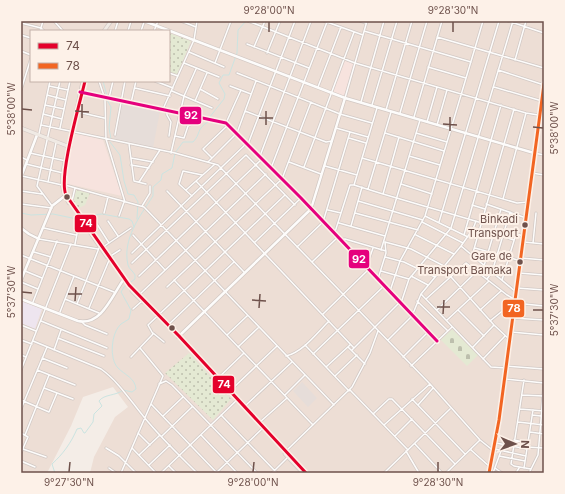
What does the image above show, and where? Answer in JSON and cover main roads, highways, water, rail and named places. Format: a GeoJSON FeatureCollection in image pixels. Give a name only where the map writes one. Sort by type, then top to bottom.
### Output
{"type":"FeatureCollection","features":[{"type":"Feature","properties":{"kind":"main road"},"geometry":{"type":"LineString","coordinates":[[106,30],[111,21]]}},
{"type":"Feature","properties":{"kind":"main road"},"geometry":{"type":"LineString","coordinates":[[83,82],[64,172],[62,185],[65,195],[129,286],[198,357],[263,428]]}},
{"type":"Feature","properties":{"kind":"main road"},"geometry":{"type":"LineString","coordinates":[[21,128],[70,147]]}},
{"type":"Feature","properties":{"kind":"main road"},"geometry":{"type":"LineString","coordinates":[[138,296],[158,316]]}},
{"type":"Feature","properties":{"kind":"main road"},"geometry":{"type":"LineString","coordinates":[[218,379],[305,473]]}},
{"type":"Feature","properties":{"kind":"waterway"},"geometry":{"type":"LineString","coordinates":[[209,118],[224,99],[225,94],[219,83],[223,75],[229,75],[237,53],[238,30],[246,21]]}},
{"type":"Feature","properties":{"kind":"waterway"},"geometry":{"type":"LineString","coordinates":[[103,82],[107,96]]}},
{"type":"Feature","properties":{"kind":"waterway"},"geometry":{"type":"LineString","coordinates":[[107,100],[111,107],[109,128],[111,139]]}},
{"type":"Feature","properties":{"kind":"waterway"},"geometry":{"type":"LineString","coordinates":[[55,473],[52,464],[66,448],[77,429],[81,428],[85,433],[93,422],[94,414],[102,406],[99,401],[104,397],[123,390],[132,392],[136,389],[132,379],[115,364],[112,352],[115,333],[121,324],[129,319],[131,310],[121,292],[124,287],[135,279],[135,275],[128,265],[127,255],[130,237],[133,228],[153,196],[153,187],[161,180],[162,174],[172,168],[175,153],[183,142],[193,142],[200,129],[208,122]]}},
{"type":"Feature","properties":{"kind":"waterway"},"geometry":{"type":"LineString","coordinates":[[110,142],[120,155],[124,181],[128,194],[134,195],[138,202],[137,219]]}},
{"type":"Feature","properties":{"kind":"waterway"},"geometry":{"type":"LineString","coordinates":[[21,213],[31,215],[53,214],[77,219]]}},
{"type":"Feature","properties":{"kind":"waterway"},"geometry":{"type":"LineString","coordinates":[[83,216],[102,214],[129,219],[132,221],[134,227]]}},
{"type":"Feature","properties":{"kind":"place","name":"Binkadi Transport"},"geometry":{"type":"Point","coordinates":[525,225]}},
{"type":"Feature","properties":{"kind":"place","name":"Gare de Transport Bamaka"},"geometry":{"type":"Point","coordinates":[520,262]}}]}
